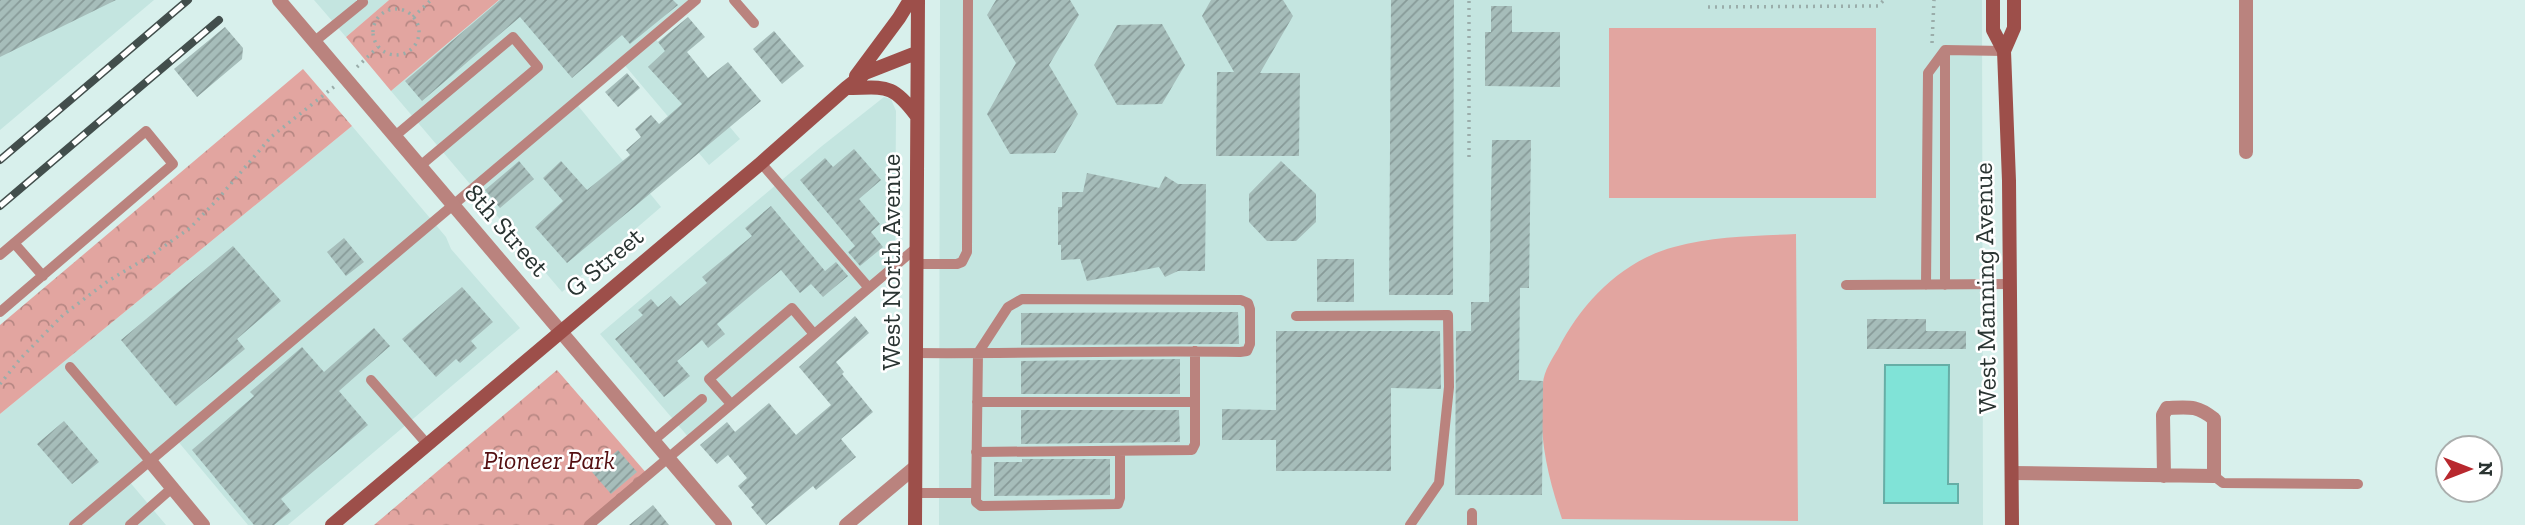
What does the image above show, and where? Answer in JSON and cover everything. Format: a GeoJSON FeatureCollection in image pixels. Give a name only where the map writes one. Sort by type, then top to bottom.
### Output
{"type":"FeatureCollection","features":[{"type":"Feature","properties":{"kind":"street","name":"8th Street"},"geometry":{"type":"LineString","coordinates":[[279,0],[725,525]]}},
{"type":"Feature","properties":{"kind":"street"},"geometry":{"type":"LineString","coordinates":[[846,88],[910,0]]}},
{"type":"Feature","properties":{"kind":"street","name":"West North Avenue"},"geometry":{"type":"LineString","coordinates":[[915,525],[918,0]]}},
{"type":"Feature","properties":{"kind":"street","name":"West Manning Avenue"},"geometry":{"type":"LineString","coordinates":[[1993,0],[1993,30],[2004,51]]}},
{"type":"Feature","properties":{"kind":"street","name":"West Manning Avenue"},"geometry":{"type":"LineString","coordinates":[[2012,525],[2004,51],[2014,28],[2014,0]]}},
{"type":"Feature","properties":{"kind":"street"},"geometry":{"type":"LineString","coordinates":[[2246,0],[2246,152]]}},
{"type":"Feature","properties":{"kind":"street","name":"G Street"},"geometry":{"type":"LineString","coordinates":[[332,525],[846,88],[865,73],[916,52]]}},
{"type":"Feature","properties":{"kind":"street"},"geometry":{"type":"LineString","coordinates":[[846,88],[893,91],[901,95],[916,115]]}},
{"type":"Feature","properties":{"kind":"street"},"geometry":{"type":"LineString","coordinates":[[2012,472],[2164,476],[2214,476],[2214,419],[2204,411],[2193,406],[2167,408],[2163,415],[2164,476]]}},
{"type":"Feature","properties":{"kind":"street"},"geometry":{"type":"LineString","coordinates":[[150,461],[203,525]]}},
{"type":"Feature","properties":{"kind":"street"},"geometry":{"type":"LineString","coordinates":[[846,525],[914,468]]}},
{"type":"Feature","properties":{"kind":"lane"},"geometry":{"type":"LineString","coordinates":[[315,41],[363,2],[362,0]]}},
{"type":"Feature","properties":{"kind":"lane"},"geometry":{"type":"LineString","coordinates":[[74,525],[696,0]]}},
{"type":"Feature","properties":{"kind":"lane"},"geometry":{"type":"LineString","coordinates":[[734,0],[754,23]]}},
{"type":"Feature","properties":{"kind":"lane"},"geometry":{"type":"LineString","coordinates":[[916,264],[957,264],[962,262],[967,252],[968,0]]}},
{"type":"Feature","properties":{"kind":"lane"},"geometry":{"type":"LineString","coordinates":[[395,136],[513,37],[538,67],[420,166]]}},
{"type":"Feature","properties":{"kind":"lane"},"geometry":{"type":"LineString","coordinates":[[1945,50],[2004,51]]}},
{"type":"Feature","properties":{"kind":"lane"},"geometry":{"type":"LineString","coordinates":[[1926,285],[1927,80],[1931,67],[1945,50]]}},
{"type":"Feature","properties":{"kind":"lane"},"geometry":{"type":"LineString","coordinates":[[1945,50],[1945,285]]}},
{"type":"Feature","properties":{"kind":"lane"},"geometry":{"type":"LineString","coordinates":[[0,255],[146,131],[173,164],[0,312]]}},
{"type":"Feature","properties":{"kind":"lane"},"geometry":{"type":"LineString","coordinates":[[761,163],[869,288]]}},
{"type":"Feature","properties":{"kind":"lane"},"geometry":{"type":"LineString","coordinates":[[15,243],[43,276]]}},
{"type":"Feature","properties":{"kind":"lane"},"geometry":{"type":"LineString","coordinates":[[589,525],[916,247]]}},
{"type":"Feature","properties":{"kind":"lane"},"geometry":{"type":"LineString","coordinates":[[1846,285],[2010,284]]}},
{"type":"Feature","properties":{"kind":"lane"},"geometry":{"type":"LineString","coordinates":[[915,353],[978,354],[1247,351],[1250,344],[1248,303],[1241,300],[1022,299],[1007,307],[978,354],[976,502],[981,506],[1118,504],[1120,451]]}},
{"type":"Feature","properties":{"kind":"lane"},"geometry":{"type":"LineString","coordinates":[[732,404],[709,379],[792,308],[814,334]]}},
{"type":"Feature","properties":{"kind":"lane"},"geometry":{"type":"LineString","coordinates":[[1296,316],[1448,315],[1449,387],[1439,483],[1410,525]]}},
{"type":"Feature","properties":{"kind":"lane"},"geometry":{"type":"LineString","coordinates":[[976,452],[1192,450],[1195,444],[1195,351]]}},
{"type":"Feature","properties":{"kind":"lane"},"geometry":{"type":"LineString","coordinates":[[70,367],[150,461]]}},
{"type":"Feature","properties":{"kind":"lane"},"geometry":{"type":"LineString","coordinates":[[371,380],[427,444]]}},
{"type":"Feature","properties":{"kind":"lane"},"geometry":{"type":"LineString","coordinates":[[653,440],[702,399]]}},
{"type":"Feature","properties":{"kind":"lane"},"geometry":{"type":"LineString","coordinates":[[977,402],[1195,402]]}},
{"type":"Feature","properties":{"kind":"lane"},"geometry":{"type":"LineString","coordinates":[[2214,476],[2223,483],[2358,484]]}},
{"type":"Feature","properties":{"kind":"lane"},"geometry":{"type":"LineString","coordinates":[[130,525],[173,488]]}},
{"type":"Feature","properties":{"kind":"lane"},"geometry":{"type":"LineString","coordinates":[[914,493],[975,493]]}},
{"type":"Feature","properties":{"kind":"path"},"geometry":{"type":"LineString","coordinates":[[413,17],[431,0]]}},
{"type":"Feature","properties":{"kind":"path"},"geometry":{"type":"LineString","coordinates":[[1469,0],[1469,158]]}},
{"type":"Feature","properties":{"kind":"path"},"geometry":{"type":"LineString","coordinates":[[1708,7],[1878,6],[1884,0]]}},
{"type":"Feature","properties":{"kind":"path"},"geometry":{"type":"LineString","coordinates":[[401,9],[413,17],[417,24],[417,40],[408,52],[392,55],[378,47],[373,27],[380,15],[387,10],[401,9]]}},
{"type":"Feature","properties":{"kind":"path"},"geometry":{"type":"LineString","coordinates":[[0,384],[63,315],[108,281],[190,228],[271,137],[345,78],[378,47]]}},
{"type":"Feature","properties":{"kind":"shaded area"},"geometry":{"type":"Polygon","coordinates":[[[0,0],[154,0],[0,130],[0,0]]]}},
{"type":"Feature","properties":{"kind":"shaded area"},"geometry":{"type":"Polygon","coordinates":[[[314,0],[389,0],[346,37],[314,0]]]}},
{"type":"Feature","properties":{"kind":"shaded area"},"geometry":{"type":"Polygon","coordinates":[[[499,0],[696,0],[653,36],[740,139],[709,165],[622,62],[575,102],[661,207],[562,292],[391,91],[499,0]]]}},
{"type":"Feature","properties":{"kind":"shaded area"},"geometry":{"type":"Polygon","coordinates":[[[940,0],[1982,0],[1983,525],[939,525],[940,0]]]}},
{"type":"Feature","properties":{"kind":"shaded area"},"geometry":{"type":"Polygon","coordinates":[[[884,97],[891,99],[896,111],[895,267],[690,439],[600,334],[822,146],[884,97]]]}},
{"type":"Feature","properties":{"kind":"shaded area"},"geometry":{"type":"Polygon","coordinates":[[[352,126],[446,237],[451,249],[520,328],[288,525],[248,525],[176,439],[128,480],[166,525],[0,525],[0,414],[352,126]]]}},
{"type":"Feature","properties":{"kind":"green space"},"geometry":{"type":"Polygon","coordinates":[[[389,0],[499,0],[391,91],[346,37],[389,0]]]}},
{"type":"Feature","properties":{"kind":"green space"},"geometry":{"type":"Polygon","coordinates":[[[1609,28],[1876,28],[1876,198],[1609,198],[1609,28]]]}},
{"type":"Feature","properties":{"kind":"green space"},"geometry":{"type":"Polygon","coordinates":[[[303,69],[352,126],[0,414],[0,325],[303,69]]]}},
{"type":"Feature","properties":{"kind":"green space"},"geometry":{"type":"Polygon","coordinates":[[[1796,234],[1798,521],[1562,519],[1545,452],[1543,383],[1549,365],[1579,315],[1621,273],[1655,253],[1689,243],[1796,234]]]}},
{"type":"Feature","properties":{"kind":"green space","name":"Pioneer Park"},"geometry":{"type":"Polygon","coordinates":[[[557,370],[648,475],[589,525],[374,525],[557,370]]]}},
{"type":"Feature","properties":{"kind":"water"},"geometry":{"type":"Polygon","coordinates":[[[1885,365],[1949,365],[1948,484],[1958,484],[1958,503],[1884,503],[1885,365]]]}},
{"type":"Feature","properties":{"kind":"building"},"geometry":{"type":"Polygon","coordinates":[[[0,0],[116,0],[0,57],[0,0]]]}},
{"type":"Feature","properties":{"kind":"building"},"geometry":{"type":"Polygon","coordinates":[[[500,0],[673,0],[678,5],[630,44],[622,35],[572,78],[520,17],[422,101],[405,81],[500,0]]]}},
{"type":"Feature","properties":{"kind":"building"},"geometry":{"type":"Polygon","coordinates":[[[996,0],[1070,0],[1079,15],[1049,65],[1078,114],[1055,153],[1010,154],[987,114],[1016,63],[987,15],[996,0]]]}},
{"type":"Feature","properties":{"kind":"building"},"geometry":{"type":"Polygon","coordinates":[[[1211,0],[1283,0],[1293,16],[1260,73],[1300,73],[1299,156],[1216,156],[1217,72],[1234,72],[1202,16],[1211,0]]]}},
{"type":"Feature","properties":{"kind":"building"},"geometry":{"type":"Polygon","coordinates":[[[1391,0],[1454,0],[1453,295],[1389,295],[1391,0]]]}},
{"type":"Feature","properties":{"kind":"building"},"geometry":{"type":"Polygon","coordinates":[[[1491,6],[1512,6],[1512,32],[1560,32],[1560,87],[1485,86],[1485,32],[1491,32],[1491,6]]]}},
{"type":"Feature","properties":{"kind":"building"},"geometry":{"type":"Polygon","coordinates":[[[688,17],[705,37],[687,52],[708,78],[728,62],[761,101],[567,263],[535,227],[563,201],[543,178],[561,161],[587,190],[630,155],[626,150],[641,137],[635,129],[651,115],[659,124],[682,104],[648,67],[665,51],[658,42],[688,17]]]}},
{"type":"Feature","properties":{"kind":"building"},"geometry":{"type":"Polygon","coordinates":[[[1162,24],[1185,65],[1162,104],[1117,105],[1094,65],[1117,25],[1162,24]]]}},
{"type":"Feature","properties":{"kind":"building"},"geometry":{"type":"Polygon","coordinates":[[[225,27],[243,48],[242,59],[197,97],[174,69],[225,27]]]}},
{"type":"Feature","properties":{"kind":"building"},"geometry":{"type":"Polygon","coordinates":[[[774,31],[804,66],[782,84],[753,49],[774,31]]]}},
{"type":"Feature","properties":{"kind":"building"},"geometry":{"type":"Polygon","coordinates":[[[627,73],[640,88],[618,107],[605,92],[627,73]]]}},
{"type":"Feature","properties":{"kind":"building"},"geometry":{"type":"Polygon","coordinates":[[[1492,140],[1531,140],[1529,288],[1520,288],[1519,380],[1543,381],[1542,495],[1455,495],[1456,331],[1471,331],[1471,302],[1489,302],[1492,140]]]}},
{"type":"Feature","properties":{"kind":"building"},"geometry":{"type":"Polygon","coordinates":[[[854,149],[881,180],[859,199],[880,224],[871,232],[883,247],[860,266],[848,252],[855,246],[800,180],[825,158],[833,167],[854,149]]]}},
{"type":"Feature","properties":{"kind":"building"},"geometry":{"type":"Polygon","coordinates":[[[519,161],[534,179],[500,208],[485,190],[519,161]]]}},
{"type":"Feature","properties":{"kind":"building"},"geometry":{"type":"Polygon","coordinates":[[[1281,161],[1316,194],[1316,222],[1296,241],[1267,241],[1249,222],[1249,194],[1281,161]]]}},
{"type":"Feature","properties":{"kind":"building"},"geometry":{"type":"Polygon","coordinates":[[[1087,173],[1159,188],[1165,176],[1178,184],[1206,184],[1205,271],[1178,271],[1165,277],[1159,267],[1087,281],[1080,259],[1061,260],[1061,245],[1058,245],[1058,207],[1062,207],[1062,192],[1083,192],[1087,173]]]}},
{"type":"Feature","properties":{"kind":"building"},"geometry":{"type":"Polygon","coordinates":[[[771,206],[825,271],[836,262],[848,276],[823,297],[811,284],[800,293],[781,270],[717,324],[725,334],[708,348],[702,340],[677,361],[690,376],[664,397],[615,339],[643,315],[638,310],[651,299],[658,307],[671,296],[680,306],[707,283],[702,277],[752,236],[745,228],[771,206]]]}},
{"type":"Feature","properties":{"kind":"building"},"geometry":{"type":"Polygon","coordinates":[[[344,238],[364,262],[346,276],[327,252],[344,238]]]}},
{"type":"Feature","properties":{"kind":"building"},"geometry":{"type":"Polygon","coordinates":[[[233,246],[281,301],[237,339],[245,349],[176,406],[121,340],[233,246]]]}},
{"type":"Feature","properties":{"kind":"building"},"geometry":{"type":"Polygon","coordinates":[[[1317,259],[1354,259],[1354,302],[1317,302],[1317,259]]]}},
{"type":"Feature","properties":{"kind":"building"},"geometry":{"type":"Polygon","coordinates":[[[462,287],[493,322],[471,341],[477,348],[460,363],[456,359],[436,377],[402,339],[462,287]]]}},
{"type":"Feature","properties":{"kind":"building"},"geometry":{"type":"Polygon","coordinates":[[[1238,312],[1239,344],[1021,345],[1021,313],[1238,312]]]}},
{"type":"Feature","properties":{"kind":"building"},"geometry":{"type":"Polygon","coordinates":[[[855,316],[869,333],[836,362],[844,372],[842,374],[873,412],[841,439],[856,457],[816,490],[813,486],[766,525],[738,486],[747,478],[728,455],[717,464],[700,445],[727,422],[735,432],[769,403],[796,435],[831,405],[799,367],[855,316]]]}},
{"type":"Feature","properties":{"kind":"building"},"geometry":{"type":"Polygon","coordinates":[[[1867,319],[1926,319],[1926,331],[1966,331],[1966,349],[1867,349],[1867,319]]]}},
{"type":"Feature","properties":{"kind":"building"},"geometry":{"type":"Polygon","coordinates":[[[374,328],[390,346],[339,391],[368,425],[281,499],[291,511],[274,525],[254,525],[192,450],[254,396],[250,392],[302,347],[324,372],[374,328]]]}},
{"type":"Feature","properties":{"kind":"building"},"geometry":{"type":"Polygon","coordinates":[[[1276,331],[1440,331],[1441,389],[1391,388],[1391,471],[1276,471],[1276,440],[1222,440],[1222,409],[1276,410],[1276,331]]]}},
{"type":"Feature","properties":{"kind":"building"},"geometry":{"type":"Polygon","coordinates":[[[1180,359],[1180,394],[1021,394],[1021,361],[1180,359]]]}},
{"type":"Feature","properties":{"kind":"building"},"geometry":{"type":"Polygon","coordinates":[[[1021,410],[1179,410],[1180,442],[1021,444],[1021,410]]]}},
{"type":"Feature","properties":{"kind":"building"},"geometry":{"type":"Polygon","coordinates":[[[64,421],[99,462],[72,484],[37,444],[64,421]]]}},
{"type":"Feature","properties":{"kind":"building"},"geometry":{"type":"Polygon","coordinates":[[[618,450],[637,472],[611,494],[592,472],[618,450]]]}},
{"type":"Feature","properties":{"kind":"building"},"geometry":{"type":"Polygon","coordinates":[[[1022,459],[1110,459],[1110,495],[994,496],[994,462],[1022,462],[1022,459]]]}},
{"type":"Feature","properties":{"kind":"building"},"geometry":{"type":"Polygon","coordinates":[[[653,505],[669,525],[629,525],[653,505]]]}},
{"type":"Feature","properties":{"kind":"railway"},"geometry":{"type":"LineString","coordinates":[[0,160],[188,0]]}},
{"type":"Feature","properties":{"kind":"railway"},"geometry":{"type":"LineString","coordinates":[[0,206],[219,20]]}}]}
